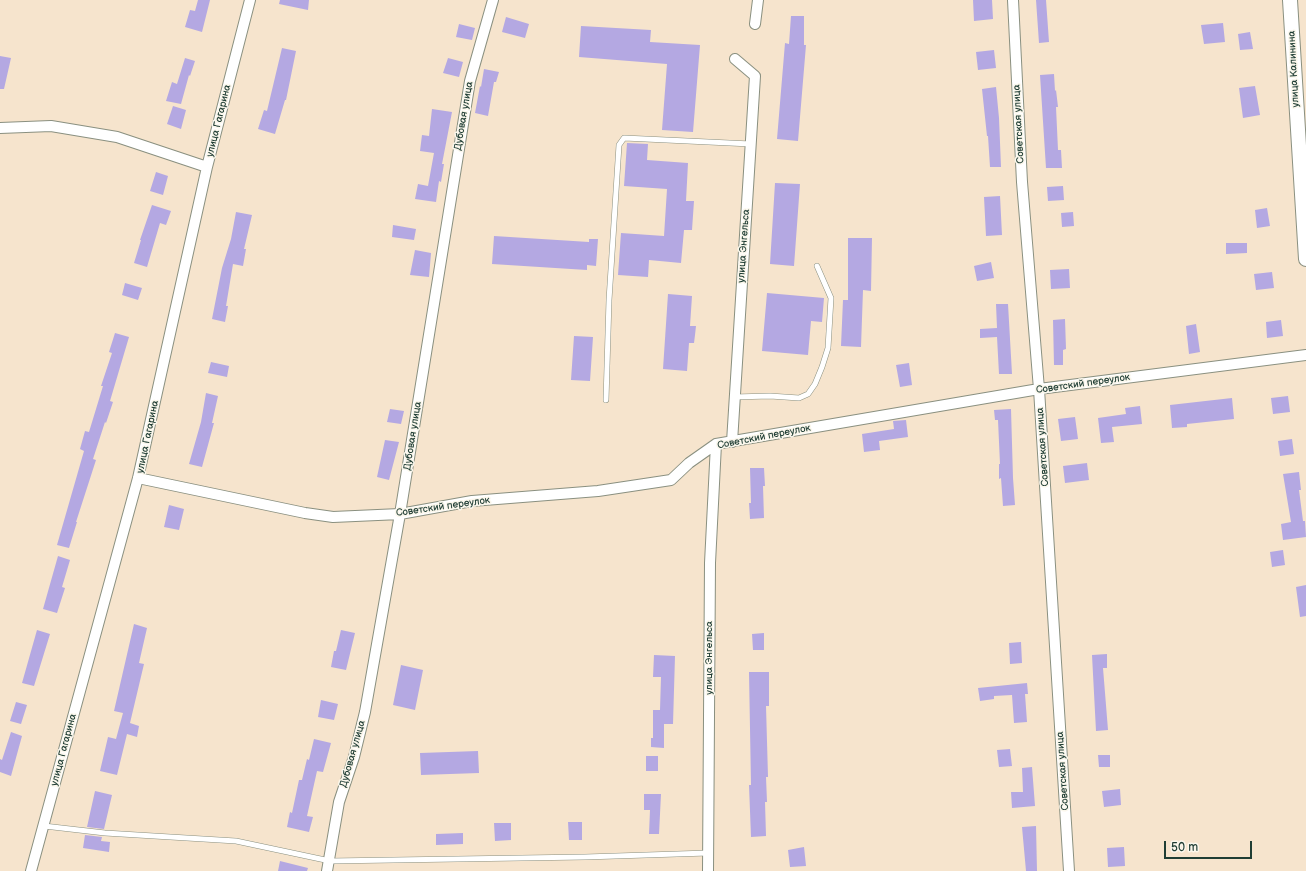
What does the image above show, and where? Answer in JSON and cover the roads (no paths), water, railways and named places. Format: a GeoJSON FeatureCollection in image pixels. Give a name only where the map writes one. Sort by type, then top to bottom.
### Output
{"type":"FeatureCollection","features":[{"type":"Feature","properties":{"kind":"street","name":"улица Гагарина"},"geometry":{"type":"LineString","coordinates":[[31,871],[138,478],[207,167],[250,0]]}},
{"type":"Feature","properties":{"kind":"street","name":"Дубовая улица"},"geometry":{"type":"LineString","coordinates":[[327,871],[339,802],[354,757],[365,712],[400,514],[470,81],[493,0]]}},
{"type":"Feature","properties":{"kind":"street"},"geometry":{"type":"LineString","coordinates":[[755,24],[758,0]]}},
{"type":"Feature","properties":{"kind":"street","name":"Советская улица"},"geometry":{"type":"LineString","coordinates":[[1013,0],[1022,182],[1039,389],[1070,871]]}},
{"type":"Feature","properties":{"kind":"street","name":"улица Калинина"},"geometry":{"type":"LineString","coordinates":[[1290,0],[1306,259]]}},
{"type":"Feature","properties":{"kind":"street","name":"улица Энгельса"},"geometry":{"type":"LineString","coordinates":[[732,442],[755,76],[735,59]]}},
{"type":"Feature","properties":{"kind":"street"},"geometry":{"type":"LineString","coordinates":[[0,128],[51,126],[117,137],[207,167]]}},
{"type":"Feature","properties":{"kind":"street","name":"Советский переулок"},"geometry":{"type":"LineString","coordinates":[[138,478],[305,513],[333,517],[400,514],[472,501],[598,491],[671,480],[689,463],[716,444],[1039,389],[1306,355]]}},
{"type":"Feature","properties":{"kind":"street","name":"улица Энгельса"},"geometry":{"type":"LineString","coordinates":[[708,871],[710,563],[716,444]]}},
{"type":"Feature","properties":{"kind":"lane"},"geometry":{"type":"LineString","coordinates":[[606,400],[609,300],[619,145],[624,138],[751,144]]}},
{"type":"Feature","properties":{"kind":"lane"},"geometry":{"type":"LineString","coordinates":[[734,397],[770,396],[799,398],[808,394],[815,384],[828,348],[831,298],[817,266]]}},
{"type":"Feature","properties":{"kind":"lane"},"geometry":{"type":"LineString","coordinates":[[44,826],[106,834],[236,841],[330,860],[585,857],[708,853]]}}]}
